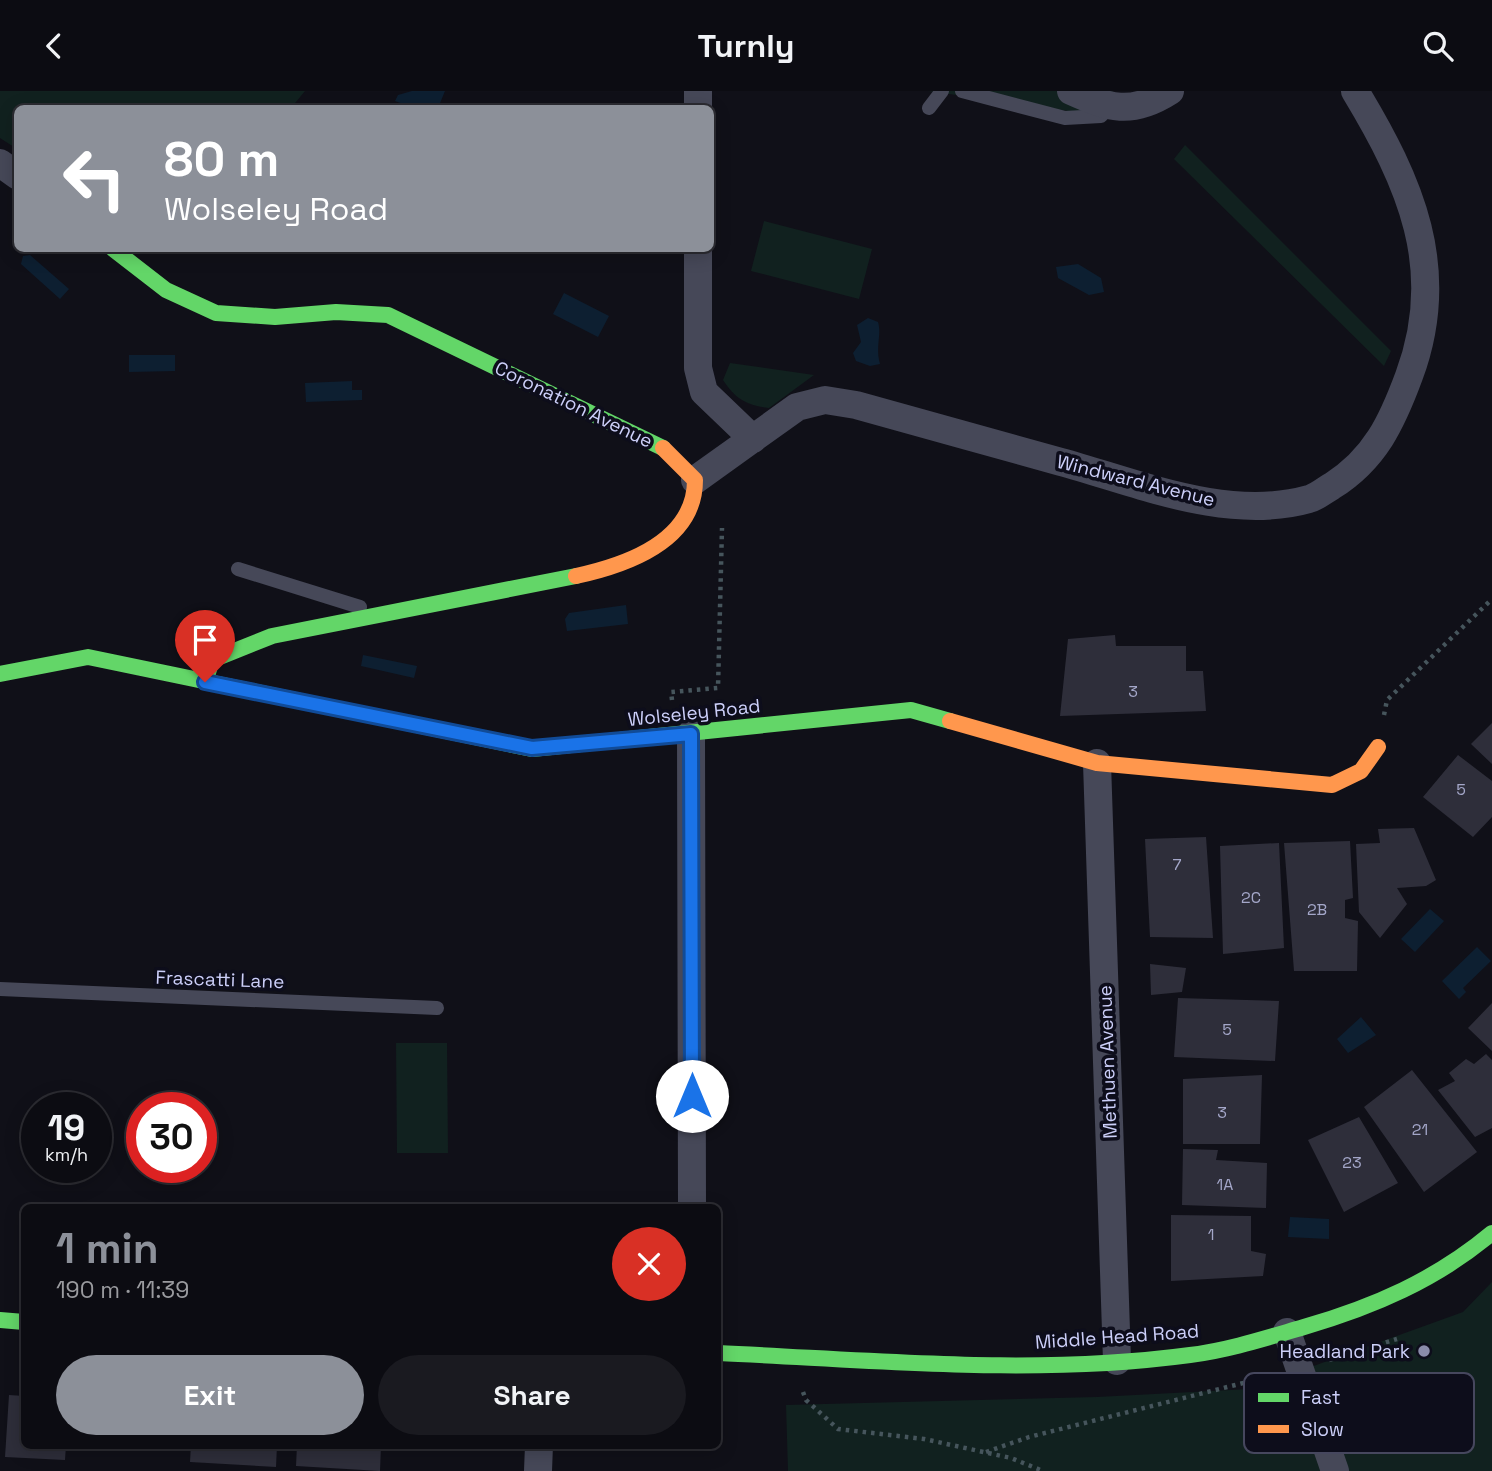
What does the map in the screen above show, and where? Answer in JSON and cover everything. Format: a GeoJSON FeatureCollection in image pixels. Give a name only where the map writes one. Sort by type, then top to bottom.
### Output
{"type":"FeatureCollection","features":[{"type":"Feature","properties":{"kind":"street"},"geometry":{"type":"LineString","coordinates":[[1071,91],[1108,108],[1139,105],[1170,91]]}},
{"type":"Feature","properties":{"kind":"street","name":"Windward Avenue"},"geometry":{"type":"LineString","coordinates":[[695,480],[797,407],[825,400],[856,405],[1197,499],[1260,506],[1311,499],[1356,471],[1392,422],[1420,347],[1425,304],[1422,244],[1409,191],[1385,141],[1355,91]]}},
{"type":"Feature","properties":{"kind":"street","name":"Coronation Avenue"},"geometry":{"type":"LineString","coordinates":[[117,252],[166,290],[216,313],[275,317],[336,312],[388,315],[659,444],[695,480]]}},
{"type":"Feature","properties":{"kind":"street"},"geometry":{"type":"LineString","coordinates":[[698,252],[698,368],[704,392],[752,439]]}},
{"type":"Feature","properties":{"kind":"street"},"geometry":{"type":"LineString","coordinates":[[205,682],[212,660],[271,636],[599,571],[662,544],[688,516],[695,497],[695,480]]}},
{"type":"Feature","properties":{"kind":"street","name":"Wolseley Road"},"geometry":{"type":"LineString","coordinates":[[0,674],[88,657],[532,748],[911,710],[1097,763],[1332,785],[1361,771],[1378,747]]}},
{"type":"Feature","properties":{"kind":"street"},"geometry":{"type":"LineString","coordinates":[[682,735],[692,1204]]}},
{"type":"Feature","properties":{"kind":"street","name":"Methuen Avenue"},"geometry":{"type":"LineString","coordinates":[[1097,763],[1117,1361]]}},
{"type":"Feature","properties":{"kind":"street","name":"Middle Head Road"},"geometry":{"type":"LineString","coordinates":[[721,1353],[1004,1365],[1192,1355],[1287,1332],[1378,1305],[1463,1260],[1492,1233]]}},
{"type":"Feature","properties":{"kind":"street"},"geometry":{"type":"LineString","coordinates":[[0,1320],[21,1322]]}},
{"type":"Feature","properties":{"kind":"street"},"geometry":{"type":"LineString","coordinates":[[1287,1332],[1301,1373]]}},
{"type":"Feature","properties":{"kind":"street"},"geometry":{"type":"LineString","coordinates":[[538,1471],[539,1449]]}},
{"type":"Feature","properties":{"kind":"street"},"geometry":{"type":"LineString","coordinates":[[1329,1453],[1335,1471]]}},
{"type":"Feature","properties":{"kind":"lane"},"geometry":{"type":"LineString","coordinates":[[929,108],[942,91]]}},
{"type":"Feature","properties":{"kind":"lane"},"geometry":{"type":"LineString","coordinates":[[962,91],[1065,118],[1101,116],[1108,108]]}},
{"type":"Feature","properties":{"kind":"lane"},"geometry":{"type":"LineString","coordinates":[[238,569],[386,615]]}},
{"type":"Feature","properties":{"kind":"lane","name":"Frascatti Lane"},"geometry":{"type":"LineString","coordinates":[[0,989],[437,1008]]}},
{"type":"Feature","properties":{"kind":"path"},"geometry":{"type":"LineString","coordinates":[[682,735],[671,692],[718,688],[722,526]]}},
{"type":"Feature","properties":{"kind":"path"},"geometry":{"type":"LineString","coordinates":[[1378,747],[1387,700],[1492,599]]}},
{"type":"Feature","properties":{"kind":"path"},"geometry":{"type":"LineString","coordinates":[[1329,1360],[1397,1339]]}},
{"type":"Feature","properties":{"kind":"path"},"geometry":{"type":"LineString","coordinates":[[789,1356],[806,1400],[838,1429],[924,1439],[1011,1458],[1043,1471]]}},
{"type":"Feature","properties":{"kind":"path"},"geometry":{"type":"LineString","coordinates":[[985,1452],[1030,1437],[1244,1382]]}},
{"type":"Feature","properties":{"kind":"shaded area"},"geometry":{"type":"Polygon","coordinates":[[[0,91],[305,91],[293,105],[14,105],[14,147],[0,138],[0,91]]]}},
{"type":"Feature","properties":{"kind":"shaded area"},"geometry":{"type":"Polygon","coordinates":[[[928,91],[1113,91],[1097,115],[928,91]]]}},
{"type":"Feature","properties":{"kind":"shaded area"},"geometry":{"type":"Polygon","coordinates":[[[1185,145],[1391,351],[1384,366],[1174,159],[1185,145]]]}},
{"type":"Feature","properties":{"kind":"shaded area"},"geometry":{"type":"Polygon","coordinates":[[[764,221],[872,249],[859,299],[751,271],[764,221]]]}},
{"type":"Feature","properties":{"kind":"shaded area"},"geometry":{"type":"Polygon","coordinates":[[[730,363],[814,375],[769,408],[737,397],[723,380],[730,363]]]}},
{"type":"Feature","properties":{"kind":"shaded area"},"geometry":{"type":"Polygon","coordinates":[[[396,1043],[447,1043],[448,1153],[397,1153],[396,1043]]]}},
{"type":"Feature","properties":{"kind":"shaded area","name":"Headland Park"},"geometry":{"type":"Polygon","coordinates":[[[1492,1282],[1492,1471],[788,1471],[786,1405],[1097,1397],[1244,1389],[1244,1453],[1474,1453],[1474,1373],[1294,1373],[1463,1312],[1492,1282]]]}},
{"type":"Feature","properties":{"kind":"water"},"geometry":{"type":"Polygon","coordinates":[[[412,91],[445,91],[439,105],[406,105],[395,101],[398,95],[412,91]]]}},
{"type":"Feature","properties":{"kind":"water"},"geometry":{"type":"Polygon","coordinates":[[[30,255],[69,289],[60,299],[21,264],[23,256],[30,255]]]}},
{"type":"Feature","properties":{"kind":"water"},"geometry":{"type":"Polygon","coordinates":[[[1078,264],[1101,278],[1104,292],[1089,295],[1058,278],[1056,267],[1078,264]]]}},
{"type":"Feature","properties":{"kind":"water"},"geometry":{"type":"Polygon","coordinates":[[[564,293],[609,316],[598,337],[553,314],[564,293]]]}},
{"type":"Feature","properties":{"kind":"water"},"geometry":{"type":"Polygon","coordinates":[[[868,318],[878,322],[879,332],[880,364],[870,366],[856,361],[853,353],[861,342],[857,325],[868,318]]]}},
{"type":"Feature","properties":{"kind":"water"},"geometry":{"type":"Polygon","coordinates":[[[129,355],[175,355],[175,371],[129,372],[129,355]]]}},
{"type":"Feature","properties":{"kind":"water"},"geometry":{"type":"Polygon","coordinates":[[[352,381],[352,390],[362,390],[362,400],[306,402],[305,383],[352,381]]]}},
{"type":"Feature","properties":{"kind":"water"},"geometry":{"type":"Polygon","coordinates":[[[626,605],[628,624],[567,631],[565,619],[569,613],[626,605]]]}},
{"type":"Feature","properties":{"kind":"water"},"geometry":{"type":"Polygon","coordinates":[[[363,655],[417,666],[414,678],[361,666],[363,655]]]}},
{"type":"Feature","properties":{"kind":"water"},"geometry":{"type":"Polygon","coordinates":[[[1430,909],[1444,921],[1415,952],[1401,939],[1430,909]]]}},
{"type":"Feature","properties":{"kind":"water"},"geometry":{"type":"Polygon","coordinates":[[[1477,947],[1491,961],[1463,988],[1466,992],[1459,999],[1442,981],[1477,947]]]}},
{"type":"Feature","properties":{"kind":"water"},"geometry":{"type":"Polygon","coordinates":[[[1361,1017],[1376,1035],[1348,1053],[1337,1039],[1361,1017]]]}},
{"type":"Feature","properties":{"kind":"water"},"geometry":{"type":"Polygon","coordinates":[[[1290,1217],[1329,1219],[1329,1239],[1288,1237],[1290,1217]]]}},
{"type":"Feature","properties":{"kind":"building"},"geometry":{"type":"Polygon","coordinates":[[[1115,635],[1116,646],[1186,646],[1186,671],[1203,671],[1206,711],[1060,716],[1068,639],[1115,635]]]}},
{"type":"Feature","properties":{"kind":"building"},"geometry":{"type":"Polygon","coordinates":[[[1492,723],[1492,764],[1471,744],[1492,723]]]}},
{"type":"Feature","properties":{"kind":"building"},"geometry":{"type":"Polygon","coordinates":[[[1458,755],[1492,781],[1492,817],[1473,837],[1423,797],[1458,755]]]}},
{"type":"Feature","properties":{"kind":"building"},"geometry":{"type":"Polygon","coordinates":[[[1414,828],[1436,880],[1426,886],[1397,888],[1407,904],[1380,938],[1359,912],[1356,844],[1380,843],[1378,829],[1414,828]]]}},
{"type":"Feature","properties":{"kind":"building"},"geometry":{"type":"Polygon","coordinates":[[[1206,837],[1213,938],[1150,937],[1145,839],[1206,837]]]}},
{"type":"Feature","properties":{"kind":"building"},"geometry":{"type":"Polygon","coordinates":[[[1350,841],[1353,898],[1345,900],[1345,918],[1358,921],[1357,971],[1294,971],[1284,843],[1350,841]]]}},
{"type":"Feature","properties":{"kind":"building"},"geometry":{"type":"Polygon","coordinates":[[[1279,843],[1284,948],[1223,954],[1220,846],[1279,843]]]}},
{"type":"Feature","properties":{"kind":"building"},"geometry":{"type":"Polygon","coordinates":[[[1150,964],[1186,968],[1182,992],[1151,995],[1150,964]]]}},
{"type":"Feature","properties":{"kind":"building"},"geometry":{"type":"Polygon","coordinates":[[[1178,998],[1279,1001],[1275,1061],[1174,1057],[1178,998]]]}},
{"type":"Feature","properties":{"kind":"building"},"geometry":{"type":"Polygon","coordinates":[[[1492,1003],[1492,1051],[1468,1028],[1492,1003]]]}},
{"type":"Feature","properties":{"kind":"building"},"geometry":{"type":"Polygon","coordinates":[[[1486,1054],[1492,1060],[1492,1128],[1475,1137],[1438,1090],[1455,1081],[1449,1073],[1466,1059],[1474,1064],[1486,1054]]]}},
{"type":"Feature","properties":{"kind":"building"},"geometry":{"type":"Polygon","coordinates":[[[1412,1070],[1477,1152],[1424,1192],[1364,1107],[1412,1070]]]}},
{"type":"Feature","properties":{"kind":"building"},"geometry":{"type":"Polygon","coordinates":[[[1262,1075],[1260,1144],[1183,1144],[1183,1079],[1262,1075]]]}},
{"type":"Feature","properties":{"kind":"building"},"geometry":{"type":"Polygon","coordinates":[[[1359,1117],[1398,1183],[1344,1212],[1308,1140],[1359,1117]]]}},
{"type":"Feature","properties":{"kind":"building"},"geometry":{"type":"Polygon","coordinates":[[[1183,1149],[1218,1150],[1216,1160],[1267,1163],[1266,1208],[1182,1205],[1183,1149]]]}},
{"type":"Feature","properties":{"kind":"building"},"geometry":{"type":"Polygon","coordinates":[[[1171,1215],[1251,1216],[1251,1251],[1266,1254],[1263,1276],[1171,1281],[1171,1215]]]}},
{"type":"Feature","properties":{"kind":"building"},"geometry":{"type":"Polygon","coordinates":[[[9,1395],[21,1396],[21,1449],[66,1449],[65,1460],[5,1457],[9,1395]]]}},
{"type":"Feature","properties":{"kind":"building"},"geometry":{"type":"Polygon","coordinates":[[[191,1449],[277,1449],[276,1467],[190,1462],[191,1449]]]}},
{"type":"Feature","properties":{"kind":"building"},"geometry":{"type":"Polygon","coordinates":[[[297,1449],[381,1449],[380,1471],[296,1466],[297,1449]]]}},
{"type":"Feature","properties":{"kind":"traffic: fast"},"geometry":{"type":"LineString","coordinates":[[117,252],[166,290],[216,313],[275,317],[336,312],[388,315],[663,448]]}},
{"type":"Feature","properties":{"kind":"traffic: fast"},"geometry":{"type":"LineString","coordinates":[[205,682],[212,660],[272,636],[576,576]]}},
{"type":"Feature","properties":{"kind":"traffic: fast"},"geometry":{"type":"LineString","coordinates":[[0,674],[88,657],[532,749],[911,710],[950,721]]}},
{"type":"Feature","properties":{"kind":"traffic: fast"},"geometry":{"type":"LineString","coordinates":[[721,1353],[954,1365],[1073,1365],[1205,1353],[1304,1327],[1379,1301],[1449,1265],[1492,1233]]}},
{"type":"Feature","properties":{"kind":"traffic: fast"},"geometry":{"type":"LineString","coordinates":[[0,1320],[21,1322]]}},
{"type":"Feature","properties":{"kind":"traffic: slow"},"geometry":{"type":"LineString","coordinates":[[576,576],[616,565],[655,547],[684,519],[692,501],[695,480],[663,448]]}},
{"type":"Feature","properties":{"kind":"traffic: slow"},"geometry":{"type":"LineString","coordinates":[[950,721],[1097,763],[1332,785],[1361,771],[1378,747]]}},
{"type":"Feature","properties":{"kind":"place","name":"Headland Park"},"geometry":{"type":"Point","coordinates":[1424,1351]}},
{"type":"Feature","properties":{"kind":"route"},"geometry":{"type":"LineString","coordinates":[[205,682],[532,748],[691,734],[692,1096]]}}]}
